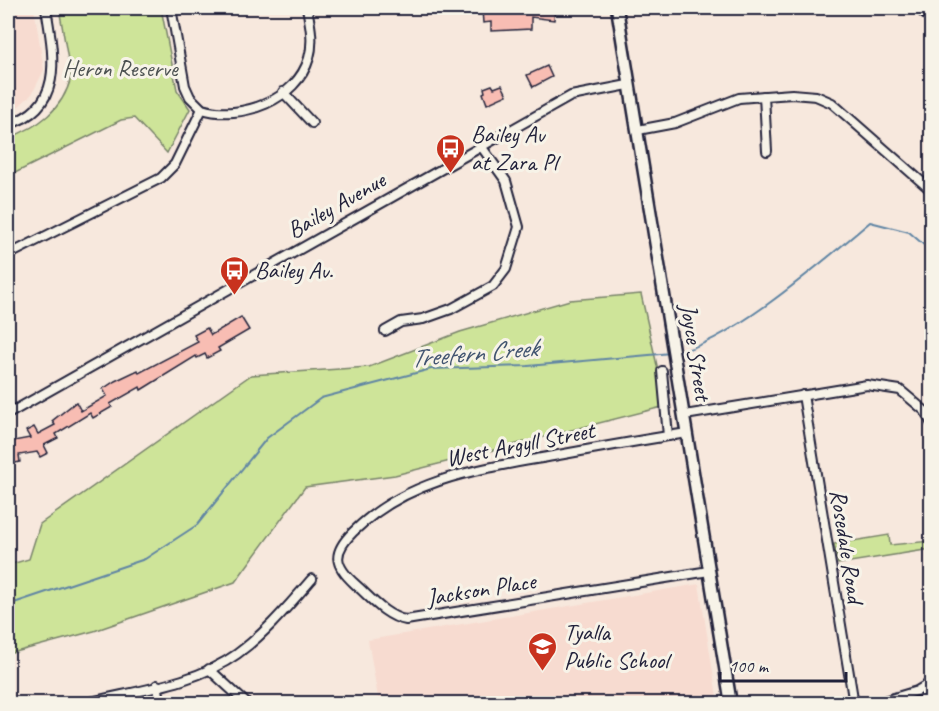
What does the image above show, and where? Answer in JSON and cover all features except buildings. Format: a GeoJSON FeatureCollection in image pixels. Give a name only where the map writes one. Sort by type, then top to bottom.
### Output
{"type":"FeatureCollection","features":[{"type":"Feature","properties":{"kind":"street"},"geometry":{"type":"LineString","coordinates":[[8,124],[17,122],[38,106],[53,79],[53,52],[46,8]]}},
{"type":"Feature","properties":{"kind":"street"},"geometry":{"type":"LineString","coordinates":[[171,8],[185,86],[190,97],[202,109],[222,113],[241,112],[283,93],[302,75],[309,57],[311,34],[307,8]]}},
{"type":"Feature","properties":{"kind":"street","name":"Joyce Street"},"geometry":{"type":"LineString","coordinates":[[617,8],[731,704]]}},
{"type":"Feature","properties":{"kind":"street"},"geometry":{"type":"LineString","coordinates":[[920,8],[932,18]]}},
{"type":"Feature","properties":{"kind":"street","name":"Bailey Avenue"},"geometry":{"type":"LineString","coordinates":[[8,414],[571,96],[628,85]]}},
{"type":"Feature","properties":{"kind":"street"},"geometry":{"type":"LineString","coordinates":[[283,93],[312,123]]}},
{"type":"Feature","properties":{"kind":"street"},"geometry":{"type":"LineString","coordinates":[[764,96],[767,151]]}},
{"type":"Feature","properties":{"kind":"street"},"geometry":{"type":"LineString","coordinates":[[638,130],[675,123],[723,102],[764,96],[816,96],[832,103],[932,191]]}},
{"type":"Feature","properties":{"kind":"street"},"geometry":{"type":"LineString","coordinates":[[8,255],[161,178],[175,164],[202,109]]}},
{"type":"Feature","properties":{"kind":"street"},"geometry":{"type":"LineString","coordinates":[[385,331],[400,322],[423,319],[451,309],[493,286],[506,269],[519,227],[506,181],[481,146]]}},
{"type":"Feature","properties":{"kind":"street"},"geometry":{"type":"LineString","coordinates":[[662,371],[668,436]]}},
{"type":"Feature","properties":{"kind":"street"},"geometry":{"type":"LineString","coordinates":[[685,416],[867,385],[900,390],[914,399],[925,411],[932,424]]}},
{"type":"Feature","properties":{"kind":"street","name":"Rosedale Road"},"geometry":{"type":"LineString","coordinates":[[803,395],[854,704]]}},
{"type":"Feature","properties":{"kind":"street","name":"West Argyll Street"},"geometry":{"type":"LineString","coordinates":[[369,517],[399,497],[432,481],[469,471],[687,433]]}},
{"type":"Feature","properties":{"kind":"street","name":"Jackson Place"},"geometry":{"type":"LineString","coordinates":[[369,517],[344,543],[338,558],[340,569],[391,616],[401,619],[411,620],[709,571]]}},
{"type":"Feature","properties":{"kind":"street"},"geometry":{"type":"LineString","coordinates":[[83,704],[209,669],[236,655],[264,632],[312,579]]}},
{"type":"Feature","properties":{"kind":"street"},"geometry":{"type":"LineString","coordinates":[[209,669],[247,704]]}},
{"type":"Feature","properties":{"kind":"street"},"geometry":{"type":"LineString","coordinates":[[874,704],[917,691],[932,682]]}},
{"type":"Feature","properties":{"kind":"street"},"geometry":{"type":"LineString","coordinates":[[157,685],[161,704]]}},
{"type":"Feature","properties":{"kind":"shaded area"},"geometry":{"type":"Polygon","coordinates":[[[8,8],[34,8],[44,70],[32,94],[19,106],[8,111],[8,8]]]}},
{"type":"Feature","properties":{"kind":"shaded area","name":"Tyalla Public School"},"geometry":{"type":"Polygon","coordinates":[[[699,584],[718,703],[379,703],[368,640],[699,584]]]}},
{"type":"Feature","properties":{"kind":"green space","name":"Heron Reserve"},"geometry":{"type":"Polygon","coordinates":[[[59,8],[161,8],[177,90],[190,109],[167,153],[134,118],[121,120],[9,176],[8,138],[48,116],[62,99],[71,77],[59,8]]]}},
{"type":"Feature","properties":{"kind":"green space"},"geometry":{"type":"Polygon","coordinates":[[[641,294],[666,406],[395,475],[305,487],[235,582],[94,631],[8,654],[8,565],[29,559],[40,524],[251,375],[369,367],[460,332],[570,300],[641,294]]]}},
{"type":"Feature","properties":{"kind":"green space"},"geometry":{"type":"Polygon","coordinates":[[[889,535],[890,545],[931,541],[931,549],[838,564],[834,544],[889,535]]]}},
{"type":"Feature","properties":{"kind":"waterway","name":"Treefern Creek"},"geometry":{"type":"LineString","coordinates":[[676,352],[698,346],[749,317],[804,277],[870,222],[909,232],[932,252]]}},
{"type":"Feature","properties":{"kind":"waterway","name":"Treefern Creek"},"geometry":{"type":"LineString","coordinates":[[8,605],[145,559],[197,525],[267,438],[321,398],[431,369],[528,366],[671,353]]}},
{"type":"Feature","properties":{"kind":"place","name":"Bailey Av at Zara Pl"},"geometry":{"type":"Point","coordinates":[450,174]}},
{"type":"Feature","properties":{"kind":"place","name":"Bailey Av."},"geometry":{"type":"Point","coordinates":[234,296]}},
{"type":"Feature","properties":{"kind":"place","name":"Tyalla Public School"},"geometry":{"type":"Point","coordinates":[543,672]}}]}
